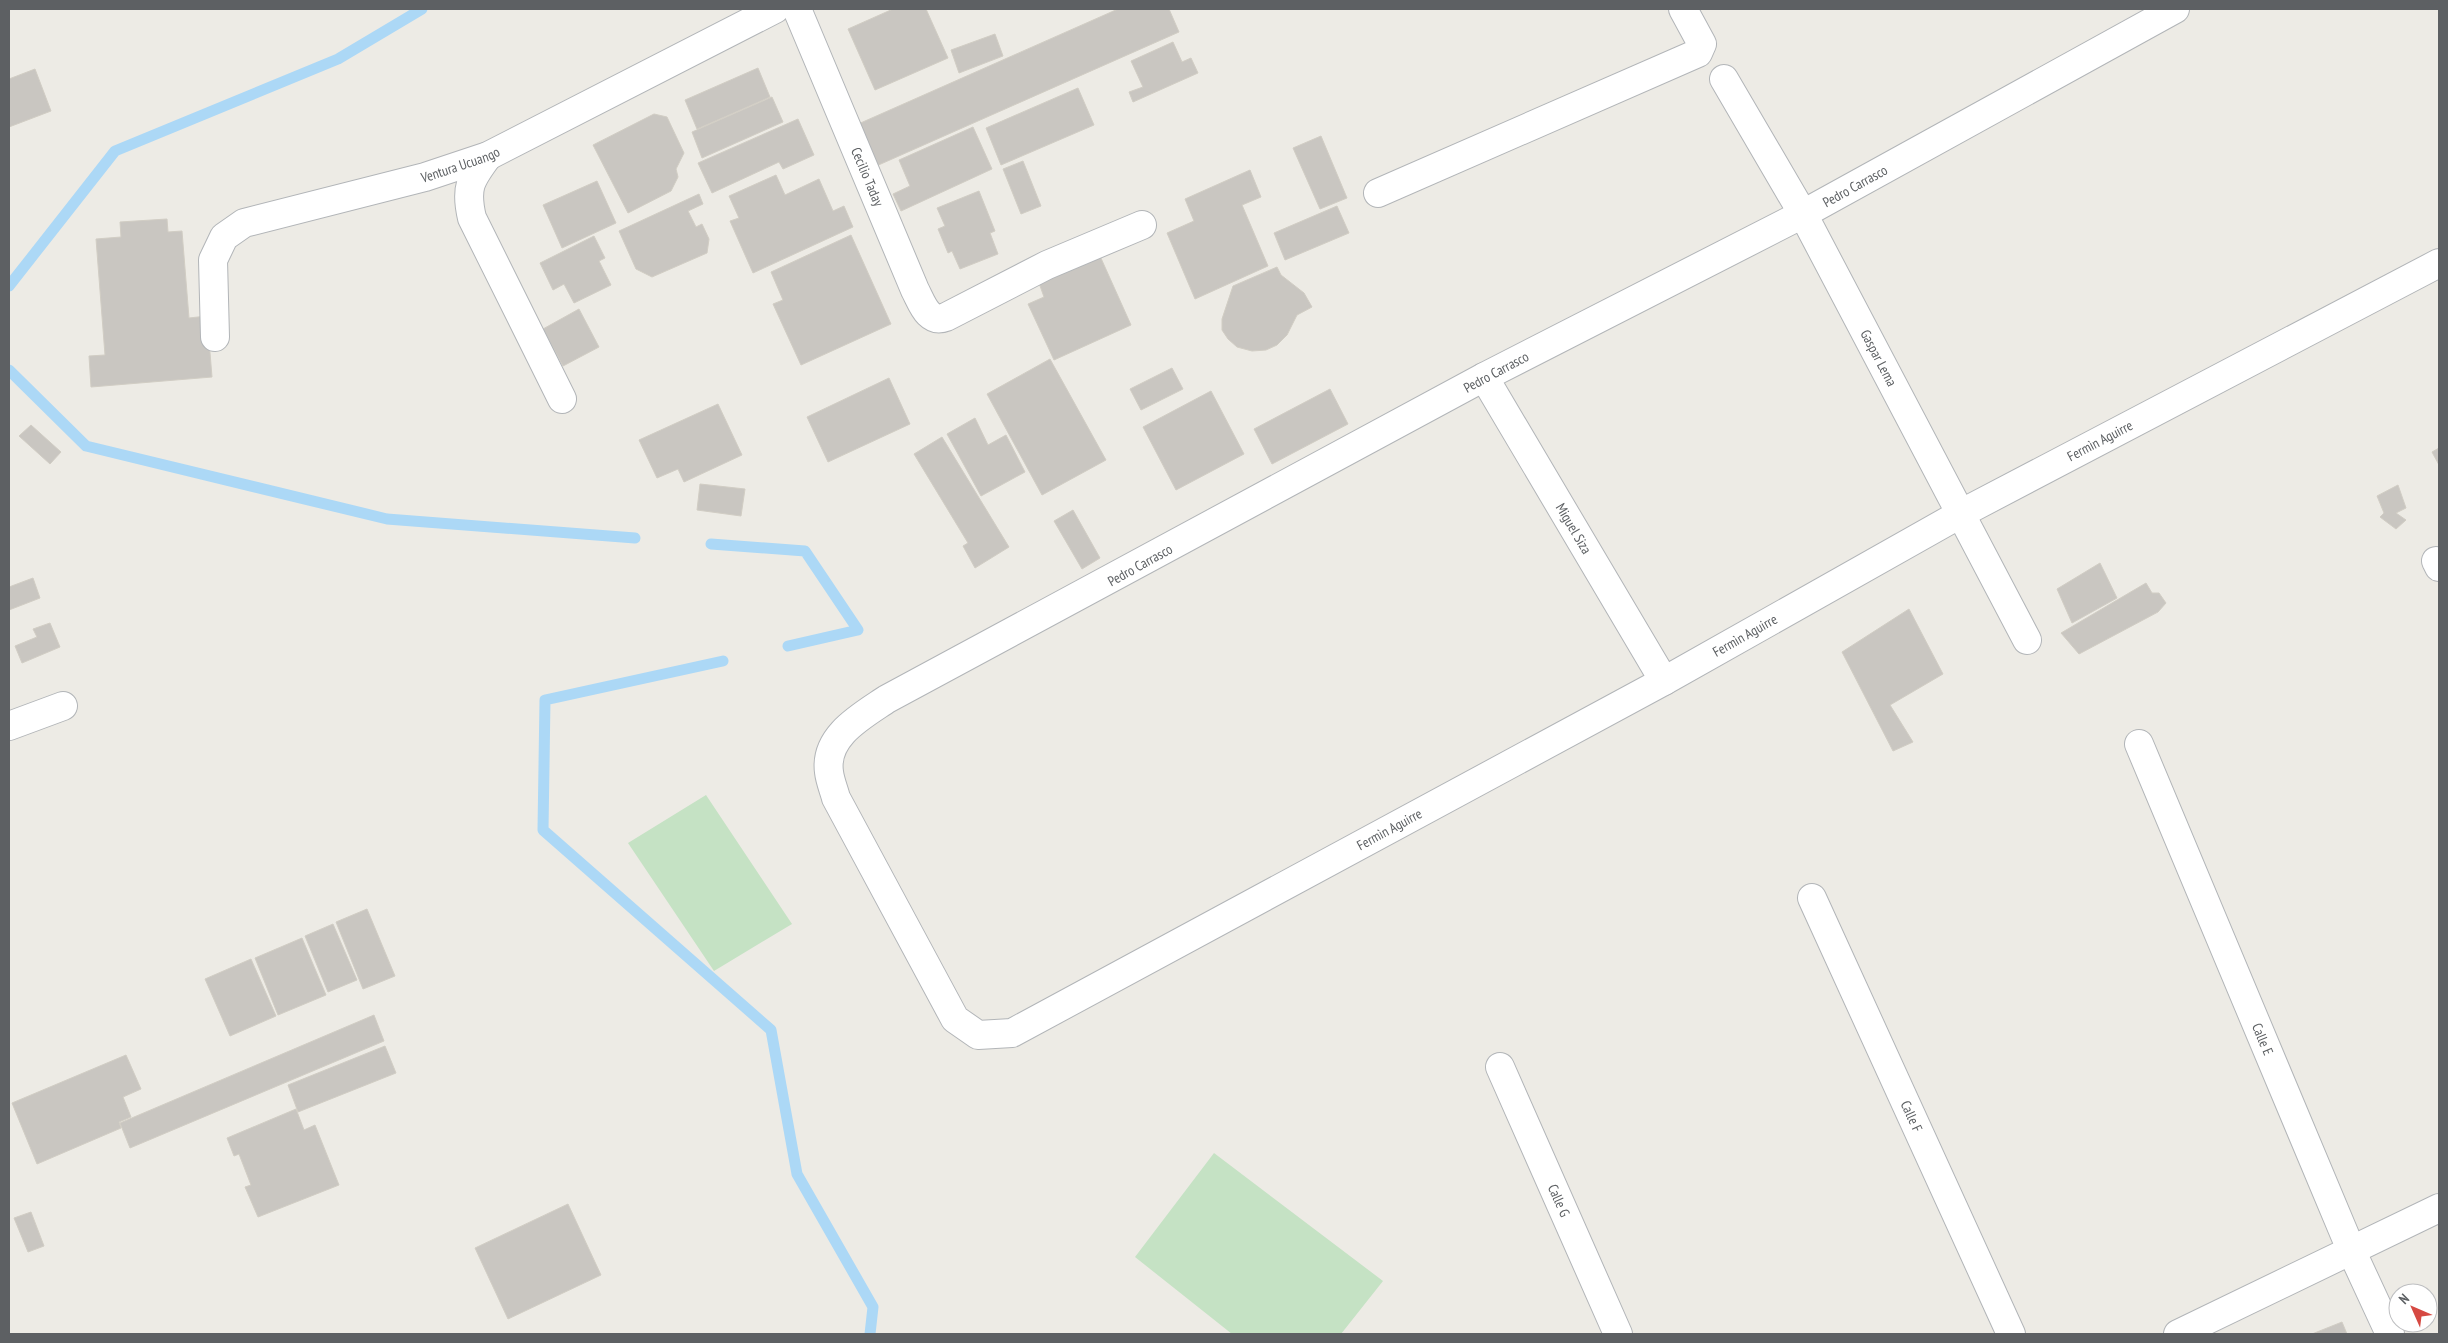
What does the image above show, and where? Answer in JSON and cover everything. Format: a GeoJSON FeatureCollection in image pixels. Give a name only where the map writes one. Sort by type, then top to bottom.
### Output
{"type":"FeatureCollection","features":[{"type":"Feature","properties":{"kind":"street","name":"Ventura Ucuango"},"geometry":{"type":"LineString","coordinates":[[215,337],[213,260],[224,237],[244,223],[425,177],[488,156],[775,9]]}},
{"type":"Feature","properties":{"kind":"street","name":"Cecilio Taday"},"geometry":{"type":"LineString","coordinates":[[797,9],[924,307],[933,318],[940,320],[1047,265],[1142,225]]}},
{"type":"Feature","properties":{"kind":"street"},"geometry":{"type":"LineString","coordinates":[[1378,193],[1679,63],[1698,53],[1702,44],[1683,9]]}},
{"type":"Feature","properties":{"kind":"street","name":"Pedro Carrasco"},"geometry":{"type":"LineString","coordinates":[[831,753],[838,737],[852,723],[887,699],[1106,583],[1484,377],[1803,214],[2175,9]]}},
{"type":"Feature","properties":{"kind":"street","name":"Gaspar Lema"},"geometry":{"type":"LineString","coordinates":[[1724,79],[1803,214],[1962,513],[2027,640]]}},
{"type":"Feature","properties":{"kind":"street"},"geometry":{"type":"LineString","coordinates":[[488,156],[468,186],[468,199],[472,218],[484,247],[515,301],[562,399]]}},
{"type":"Feature","properties":{"kind":"street","name":"Fermìn Aguirre"},"geometry":{"type":"LineString","coordinates":[[831,753],[829,770],[836,798],[955,1019],[978,1035],[1012,1033],[1050,1010],[1664,681],[1962,513],[2439,262]]}},
{"type":"Feature","properties":{"kind":"street","name":"Miguel Siza"},"geometry":{"type":"LineString","coordinates":[[1484,377],[1664,681]]}},
{"type":"Feature","properties":{"kind":"street"},"geometry":{"type":"LineString","coordinates":[[9,726],[63,706]]}},
{"type":"Feature","properties":{"kind":"street","name":"Calle E"},"geometry":{"type":"LineString","coordinates":[[2139,744],[2352,1252],[2390,1334]]}},
{"type":"Feature","properties":{"kind":"street","name":"Calle F"},"geometry":{"type":"LineString","coordinates":[[1812,898],[2011,1334]]}},
{"type":"Feature","properties":{"kind":"street","name":"Calle G"},"geometry":{"type":"LineString","coordinates":[[1500,1067],[1618,1334]]}},
{"type":"Feature","properties":{"kind":"street"},"geometry":{"type":"LineString","coordinates":[[2178,1334],[2352,1252],[2439,1208]]}},
{"type":"Feature","properties":{"kind":"green space"},"geometry":{"type":"Polygon","coordinates":[[[706,795],[792,924],[714,971],[628,843],[706,795]]]}},
{"type":"Feature","properties":{"kind":"green space"},"geometry":{"type":"Polygon","coordinates":[[[1214,1153],[1383,1281],[1341,1334],[1232,1334],[1135,1257],[1214,1153]]]}},
{"type":"Feature","properties":{"kind":"building"},"geometry":{"type":"Polygon","coordinates":[[[893,9],[926,9],[948,58],[875,90],[848,29],[893,9]]]}},
{"type":"Feature","properties":{"kind":"building"},"geometry":{"type":"Polygon","coordinates":[[[1118,9],[1169,9],[1179,32],[874,167],[856,125],[1118,9]]]}},
{"type":"Feature","properties":{"kind":"building"},"geometry":{"type":"Polygon","coordinates":[[[995,34],[1003,56],[959,73],[951,50],[995,34]]]}},
{"type":"Feature","properties":{"kind":"building"},"geometry":{"type":"Polygon","coordinates":[[[1173,42],[1182,62],[1191,58],[1198,73],[1133,102],[1129,92],[1143,87],[1131,61],[1173,42]]]}},
{"type":"Feature","properties":{"kind":"building"},"geometry":{"type":"Polygon","coordinates":[[[758,68],[770,97],[697,129],[685,100],[758,68]]]}},
{"type":"Feature","properties":{"kind":"building"},"geometry":{"type":"Polygon","coordinates":[[[35,69],[51,111],[9,127],[9,79],[35,69]]]}},
{"type":"Feature","properties":{"kind":"building"},"geometry":{"type":"Polygon","coordinates":[[[1078,88],[1094,125],[1001,165],[986,128],[1078,88]]]}},
{"type":"Feature","properties":{"kind":"building"},"geometry":{"type":"Polygon","coordinates":[[[772,97],[783,122],[702,158],[692,132],[772,97]]]}},
{"type":"Feature","properties":{"kind":"building"},"geometry":{"type":"Polygon","coordinates":[[[654,114],[667,117],[684,153],[676,169],[678,177],[671,191],[628,213],[593,145],[654,114]]]}},
{"type":"Feature","properties":{"kind":"building"},"geometry":{"type":"Polygon","coordinates":[[[798,119],[814,155],[783,169],[779,162],[712,193],[698,163],[798,119]]]}},
{"type":"Feature","properties":{"kind":"building"},"geometry":{"type":"Polygon","coordinates":[[[973,127],[992,169],[901,211],[893,194],[910,186],[899,160],[973,127]]]}},
{"type":"Feature","properties":{"kind":"building"},"geometry":{"type":"Polygon","coordinates":[[[1321,136],[1347,198],[1320,209],[1293,148],[1321,136]]]}},
{"type":"Feature","properties":{"kind":"building"},"geometry":{"type":"Polygon","coordinates":[[[1023,161],[1041,206],[1021,214],[1003,169],[1023,161]]]}},
{"type":"Feature","properties":{"kind":"building"},"geometry":{"type":"Polygon","coordinates":[[[1250,170],[1261,197],[1242,205],[1268,266],[1195,299],[1167,233],[1194,221],[1185,199],[1250,170]]]}},
{"type":"Feature","properties":{"kind":"building"},"geometry":{"type":"Polygon","coordinates":[[[776,175],[785,195],[819,179],[833,211],[844,206],[853,227],[753,273],[730,221],[739,218],[729,196],[776,175]]]}},
{"type":"Feature","properties":{"kind":"building"},"geometry":{"type":"Polygon","coordinates":[[[597,181],[616,223],[562,248],[543,205],[597,181]]]}},
{"type":"Feature","properties":{"kind":"building"},"geometry":{"type":"Polygon","coordinates":[[[979,191],[995,231],[990,233],[998,254],[960,269],[952,251],[948,253],[938,229],[945,226],[937,208],[979,191]]]}},
{"type":"Feature","properties":{"kind":"building"},"geometry":{"type":"Polygon","coordinates":[[[699,194],[703,204],[688,211],[696,227],[702,224],[709,239],[707,253],[652,277],[636,269],[619,231],[699,194]]]}},
{"type":"Feature","properties":{"kind":"building"},"geometry":{"type":"Polygon","coordinates":[[[1337,206],[1349,233],[1285,260],[1274,233],[1337,206]]]}},
{"type":"Feature","properties":{"kind":"building"},"geometry":{"type":"Polygon","coordinates":[[[167,219],[168,232],[182,231],[189,318],[207,316],[212,377],[91,387],[89,356],[105,355],[96,239],[121,237],[120,222],[167,219]]]}},
{"type":"Feature","properties":{"kind":"building"},"geometry":{"type":"Polygon","coordinates":[[[851,235],[891,324],[801,365],[773,304],[783,300],[771,272],[851,235]]]}},
{"type":"Feature","properties":{"kind":"building"},"geometry":{"type":"Polygon","coordinates":[[[594,236],[605,258],[599,261],[611,285],[574,303],[564,284],[553,290],[540,263],[594,236]]]}},
{"type":"Feature","properties":{"kind":"building"},"geometry":{"type":"Polygon","coordinates":[[[1100,256],[1131,325],[1054,360],[1028,304],[1044,297],[1039,283],[1100,256]]]}},
{"type":"Feature","properties":{"kind":"building"},"geometry":{"type":"Polygon","coordinates":[[[1277,267],[1281,275],[1304,293],[1312,307],[1297,315],[1287,335],[1277,345],[1266,350],[1252,351],[1237,347],[1222,330],[1222,319],[1233,286],[1277,267]]]}},
{"type":"Feature","properties":{"kind":"building"},"geometry":{"type":"Polygon","coordinates":[[[579,309],[599,347],[563,366],[543,329],[579,309]]]}},
{"type":"Feature","properties":{"kind":"building"},"geometry":{"type":"Polygon","coordinates":[[[1050,359],[1106,460],[1042,495],[987,394],[1050,359]]]}},
{"type":"Feature","properties":{"kind":"building"},"geometry":{"type":"Polygon","coordinates":[[[1172,368],[1183,389],[1141,410],[1130,389],[1172,368]]]}},
{"type":"Feature","properties":{"kind":"building"},"geometry":{"type":"Polygon","coordinates":[[[889,378],[910,424],[828,462],[807,417],[889,378]]]}},
{"type":"Feature","properties":{"kind":"building"},"geometry":{"type":"Polygon","coordinates":[[[1330,389],[1348,424],[1272,464],[1254,429],[1330,389]]]}},
{"type":"Feature","properties":{"kind":"building"},"geometry":{"type":"Polygon","coordinates":[[[1211,391],[1244,454],[1176,490],[1143,427],[1211,391]]]}},
{"type":"Feature","properties":{"kind":"building"},"geometry":{"type":"Polygon","coordinates":[[[718,404],[742,455],[684,482],[678,469],[657,478],[639,440],[718,404]]]}},
{"type":"Feature","properties":{"kind":"building"},"geometry":{"type":"Polygon","coordinates":[[[975,418],[988,445],[1006,435],[1025,472],[981,496],[947,434],[975,418]]]}},
{"type":"Feature","properties":{"kind":"building"},"geometry":{"type":"Polygon","coordinates":[[[31,425],[61,452],[50,464],[19,436],[31,425]]]}},
{"type":"Feature","properties":{"kind":"building"},"geometry":{"type":"Polygon","coordinates":[[[942,437],[1009,547],[975,568],[963,546],[968,543],[914,454],[942,437]]]}},
{"type":"Feature","properties":{"kind":"building"},"geometry":{"type":"Polygon","coordinates":[[[2439,448],[2439,465],[2432,452],[2439,448]]]}},
{"type":"Feature","properties":{"kind":"building"},"geometry":{"type":"Polygon","coordinates":[[[700,484],[745,489],[741,516],[697,510],[700,484]]]}},
{"type":"Feature","properties":{"kind":"building"},"geometry":{"type":"Polygon","coordinates":[[[2398,485],[2406,508],[2396,513],[2406,520],[2396,529],[2380,517],[2384,513],[2377,496],[2398,485]]]}},
{"type":"Feature","properties":{"kind":"building"},"geometry":{"type":"Polygon","coordinates":[[[1073,510],[1100,558],[1082,569],[1054,521],[1073,510]]]}},
{"type":"Feature","properties":{"kind":"building"},"geometry":{"type":"Polygon","coordinates":[[[2100,563],[2117,598],[2072,623],[2057,589],[2100,563]]]}},
{"type":"Feature","properties":{"kind":"building"},"geometry":{"type":"Polygon","coordinates":[[[33,578],[40,598],[9,610],[9,587],[33,578]]]}},
{"type":"Feature","properties":{"kind":"building"},"geometry":{"type":"Polygon","coordinates":[[[2146,583],[2152,593],[2159,593],[2166,603],[2158,612],[2079,654],[2061,633],[2146,583]]]}},
{"type":"Feature","properties":{"kind":"building"},"geometry":{"type":"Polygon","coordinates":[[[1909,609],[1943,674],[1890,705],[1913,742],[1893,751],[1842,652],[1909,609]]]}},
{"type":"Feature","properties":{"kind":"building"},"geometry":{"type":"Polygon","coordinates":[[[50,623],[60,647],[22,663],[15,646],[37,637],[33,629],[50,623]]]}},
{"type":"Feature","properties":{"kind":"building"},"geometry":{"type":"Polygon","coordinates":[[[367,909],[395,976],[363,989],[336,922],[367,909]]]}},
{"type":"Feature","properties":{"kind":"building"},"geometry":{"type":"Polygon","coordinates":[[[333,924],[357,980],[328,992],[305,936],[333,924]]]}},
{"type":"Feature","properties":{"kind":"building"},"geometry":{"type":"Polygon","coordinates":[[[302,938],[326,995],[278,1015],[255,958],[302,938]]]}},
{"type":"Feature","properties":{"kind":"building"},"geometry":{"type":"Polygon","coordinates":[[[251,959],[276,1016],[230,1036],[205,979],[251,959]]]}},
{"type":"Feature","properties":{"kind":"building"},"geometry":{"type":"Polygon","coordinates":[[[374,1015],[384,1041],[130,1148],[120,1123],[374,1015]]]}},
{"type":"Feature","properties":{"kind":"building"},"geometry":{"type":"Polygon","coordinates":[[[385,1046],[396,1073],[298,1112],[288,1085],[385,1046]]]}},
{"type":"Feature","properties":{"kind":"building"},"geometry":{"type":"Polygon","coordinates":[[[126,1055],[141,1089],[123,1097],[131,1117],[119,1122],[121,1128],[37,1164],[12,1103],[126,1055]]]}},
{"type":"Feature","properties":{"kind":"building"},"geometry":{"type":"Polygon","coordinates":[[[296,1109],[304,1130],[315,1125],[339,1185],[258,1217],[245,1187],[251,1185],[239,1154],[234,1156],[227,1138],[296,1109]]]}},
{"type":"Feature","properties":{"kind":"building"},"geometry":{"type":"Polygon","coordinates":[[[568,1204],[601,1275],[508,1319],[475,1248],[568,1204]]]}},
{"type":"Feature","properties":{"kind":"building"},"geometry":{"type":"Polygon","coordinates":[[[31,1212],[44,1246],[28,1252],[14,1218],[31,1212]]]}},
{"type":"Feature","properties":{"kind":"building"},"geometry":{"type":"Polygon","coordinates":[[[2342,1322],[2347,1334],[2312,1334],[2342,1322]]]}},
{"type":"Feature","properties":{"kind":"waterway"},"geometry":{"type":"LineString","coordinates":[[9,286],[115,151],[338,59],[422,9]]}},
{"type":"Feature","properties":{"kind":"waterway"},"geometry":{"type":"LineString","coordinates":[[9,370],[86,446],[387,519],[635,538]]}},
{"type":"Feature","properties":{"kind":"waterway"},"geometry":{"type":"LineString","coordinates":[[711,544],[805,551],[858,630],[788,646]]}},
{"type":"Feature","properties":{"kind":"waterway"},"geometry":{"type":"LineString","coordinates":[[723,661],[545,700],[543,830],[771,1030],[797,1174],[873,1307],[870,1334]]}}]}
